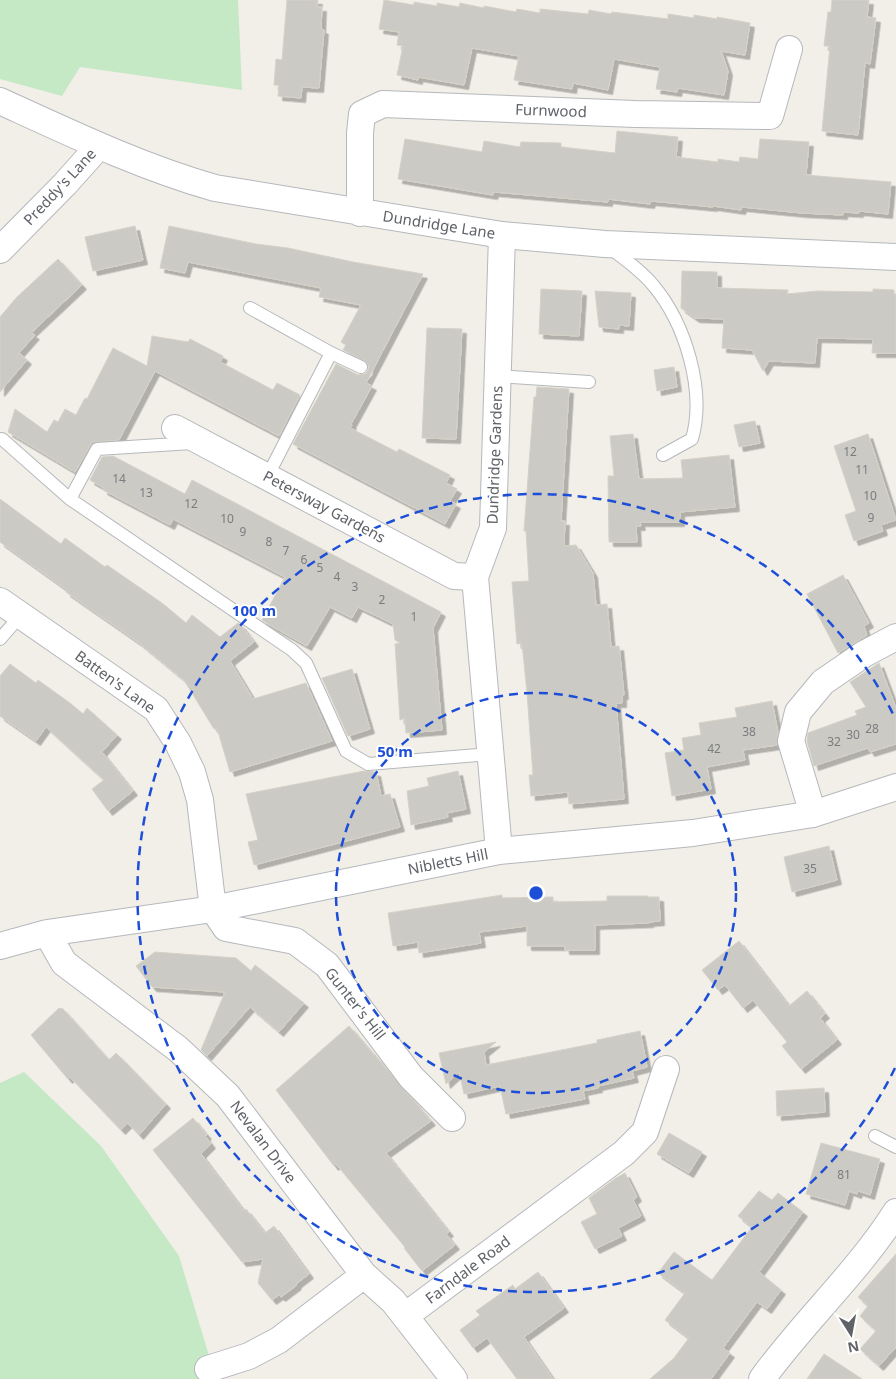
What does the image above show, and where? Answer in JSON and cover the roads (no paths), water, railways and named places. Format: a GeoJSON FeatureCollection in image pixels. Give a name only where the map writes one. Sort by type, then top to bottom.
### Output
{"type":"FeatureCollection","features":[{"type":"Feature","properties":{"kind":"street","name":"Furnwood"},"geometry":{"type":"LineString","coordinates":[[360,213],[360,134],[362,114],[383,104],[634,114],[770,116],[789,49]]}},
{"type":"Feature","properties":{"kind":"street","name":"Dundridge Lane"},"geometry":{"type":"LineString","coordinates":[[0,101],[99,146],[176,177],[215,188],[502,235],[605,244],[896,257]]}},
{"type":"Feature","properties":{"kind":"street","name":"Preddy's Lane"},"geometry":{"type":"LineString","coordinates":[[0,250],[65,184],[99,146]]}},
{"type":"Feature","properties":{"kind":"street","name":"Dundridge Gardens"},"geometry":{"type":"LineString","coordinates":[[499,851],[475,576],[493,528],[502,235]]}},
{"type":"Feature","properties":{"kind":"street","name":"Petersway Gardens"},"geometry":{"type":"LineString","coordinates":[[175,428],[454,576],[475,576]]}},
{"type":"Feature","properties":{"kind":"street","name":"Batten's Lane"},"geometry":{"type":"LineString","coordinates":[[10,608],[156,709],[178,743],[192,772],[198,791],[214,909]]}},
{"type":"Feature","properties":{"kind":"street"},"geometry":{"type":"LineString","coordinates":[[813,814],[791,741],[798,712],[823,682],[864,654],[896,637]]}},
{"type":"Feature","properties":{"kind":"street","name":"Nibletts Hill"},"geometry":{"type":"LineString","coordinates":[[0,946],[47,933],[214,909],[499,851],[694,833],[813,814],[896,787]]}},
{"type":"Feature","properties":{"kind":"street","name":"Gunter's Hill"},"geometry":{"type":"LineString","coordinates":[[214,909],[226,928],[296,942],[327,965],[411,1077],[452,1118]]}},
{"type":"Feature","properties":{"kind":"street","name":"Nevalan Drive"},"geometry":{"type":"LineString","coordinates":[[47,933],[64,963],[178,1049],[228,1096],[364,1276],[393,1302],[454,1379]]}},
{"type":"Feature","properties":{"kind":"street","name":"Farndale Road"},"geometry":{"type":"LineString","coordinates":[[405,1316],[624,1153],[645,1132],[666,1068]]}},
{"type":"Feature","properties":{"kind":"street"},"geometry":{"type":"LineString","coordinates":[[762,1379],[783,1350],[879,1238],[896,1212]]}},
{"type":"Feature","properties":{"kind":"street"},"geometry":{"type":"LineString","coordinates":[[208,1369],[249,1356],[279,1340],[364,1276]]}},
{"type":"Feature","properties":{"kind":"lane"},"geometry":{"type":"LineString","coordinates":[[605,244],[652,284],[673,313],[688,349],[695,386],[697,424],[692,439],[663,455]]}},
{"type":"Feature","properties":{"kind":"lane"},"geometry":{"type":"LineString","coordinates":[[250,308],[331,353],[361,367]]}},
{"type":"Feature","properties":{"kind":"lane"},"geometry":{"type":"LineString","coordinates":[[267,477],[331,353]]}},
{"type":"Feature","properties":{"kind":"lane"},"geometry":{"type":"LineString","coordinates":[[498,376],[589,382]]}},
{"type":"Feature","properties":{"kind":"lane"},"geometry":{"type":"LineString","coordinates":[[2,439],[70,499],[292,650],[306,663],[346,751],[368,764],[490,754]]}},
{"type":"Feature","properties":{"kind":"lane"},"geometry":{"type":"LineString","coordinates":[[70,499],[98,449],[202,443]]}},
{"type":"Feature","properties":{"kind":"lane"},"geometry":{"type":"LineString","coordinates":[[0,639],[10,608]]}},
{"type":"Feature","properties":{"kind":"lane"},"geometry":{"type":"LineString","coordinates":[[874,1136],[896,1147]]}}]}
